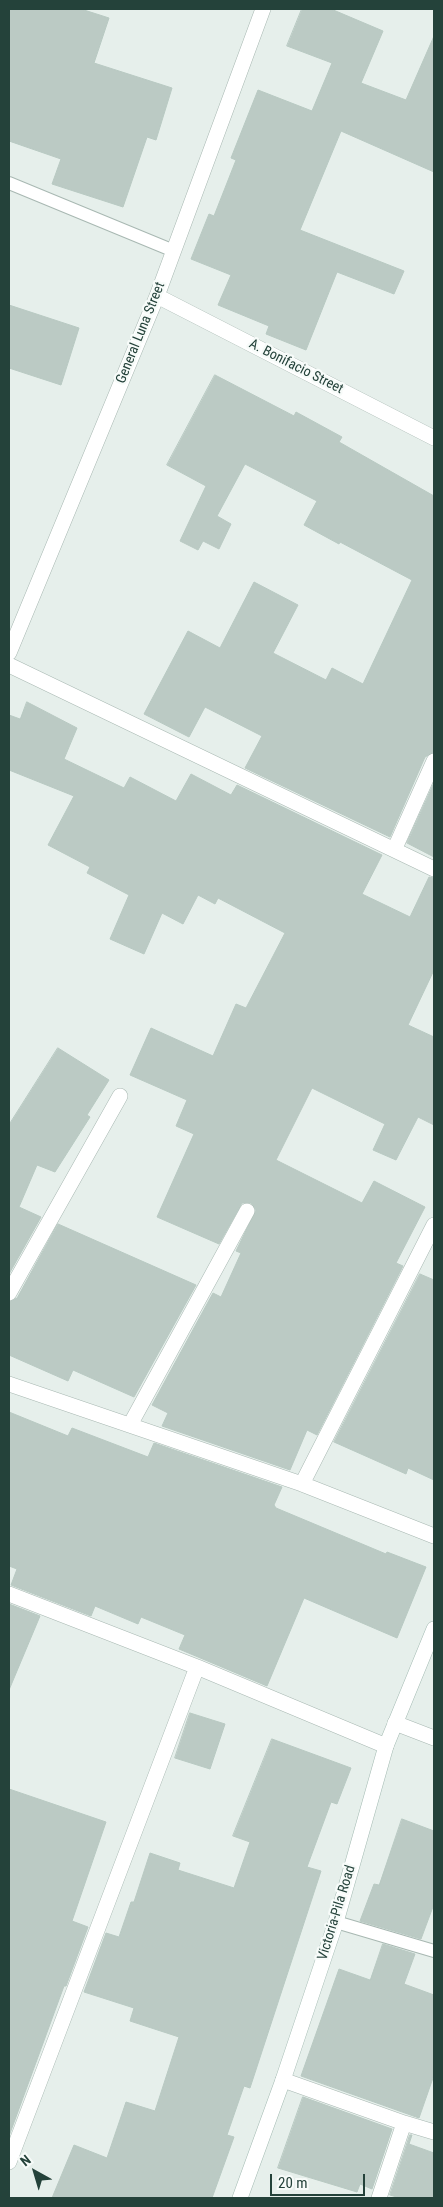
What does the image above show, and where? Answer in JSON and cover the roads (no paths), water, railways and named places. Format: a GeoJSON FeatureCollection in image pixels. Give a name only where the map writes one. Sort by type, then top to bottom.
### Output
{"type":"FeatureCollection","features":[{"type":"Feature","properties":{"kind":"street","name":"General Luna Street"},"geometry":{"type":"LineString","coordinates":[[9,653],[157,296],[263,9]]}},
{"type":"Feature","properties":{"kind":"street","name":"A. Bonifacio Street"},"geometry":{"type":"LineString","coordinates":[[157,296],[434,438]]}},
{"type":"Feature","properties":{"kind":"street"},"geometry":{"type":"LineString","coordinates":[[9,664],[395,848],[434,869]]}},
{"type":"Feature","properties":{"kind":"street"},"geometry":{"type":"LineString","coordinates":[[395,848],[434,760]]}},
{"type":"Feature","properties":{"kind":"street"},"geometry":{"type":"LineString","coordinates":[[9,1293],[120,1096]]}},
{"type":"Feature","properties":{"kind":"street"},"geometry":{"type":"LineString","coordinates":[[130,1425],[247,1210]]}},
{"type":"Feature","properties":{"kind":"street"},"geometry":{"type":"LineString","coordinates":[[302,1484],[434,1225]]}},
{"type":"Feature","properties":{"kind":"street"},"geometry":{"type":"LineString","coordinates":[[9,1384],[302,1484],[434,1536]]}},
{"type":"Feature","properties":{"kind":"street"},"geometry":{"type":"LineString","coordinates":[[9,1594],[197,1667],[386,1746]]}},
{"type":"Feature","properties":{"kind":"street","name":"Victoria-Pila Road"},"geometry":{"type":"LineString","coordinates":[[240,2198],[284,2080],[336,1922],[386,1746],[434,1629]]}},
{"type":"Feature","properties":{"kind":"street"},"geometry":{"type":"LineString","coordinates":[[9,2162],[197,1667]]}},
{"type":"Feature","properties":{"kind":"street"},"geometry":{"type":"LineString","coordinates":[[395,1723],[434,1738]]}},
{"type":"Feature","properties":{"kind":"street"},"geometry":{"type":"LineString","coordinates":[[284,2080],[434,2132]]}},
{"type":"Feature","properties":{"kind":"street"},"geometry":{"type":"LineString","coordinates":[[379,2198],[404,2123]]}},
{"type":"Feature","properties":{"kind":"lane"},"geometry":{"type":"LineString","coordinates":[[9,184],[174,251]]}},
{"type":"Feature","properties":{"kind":"lane"},"geometry":{"type":"LineString","coordinates":[[336,1922],[434,1951]]}}]}
